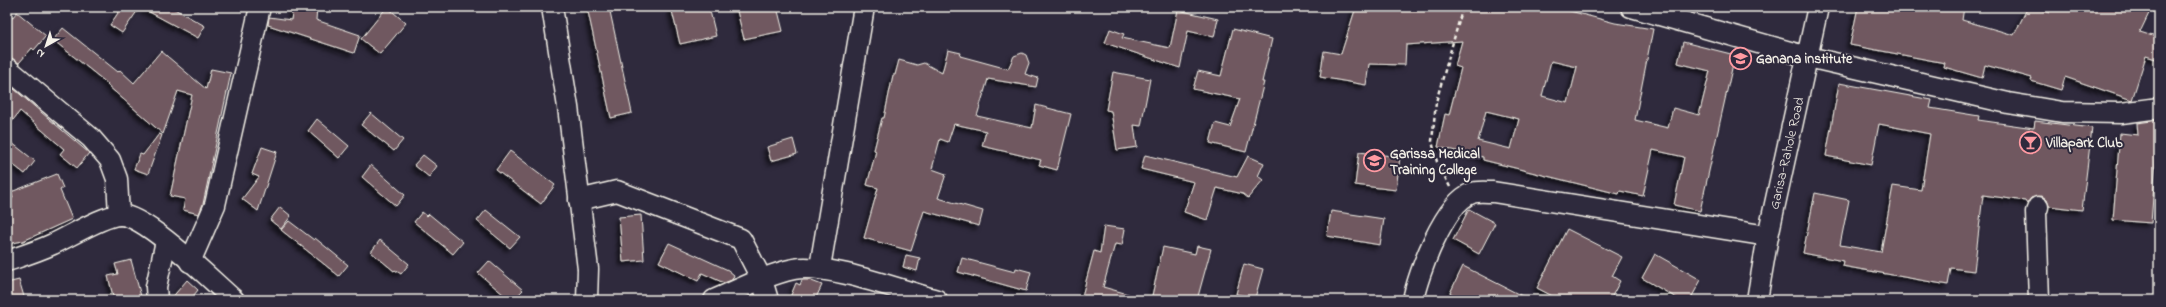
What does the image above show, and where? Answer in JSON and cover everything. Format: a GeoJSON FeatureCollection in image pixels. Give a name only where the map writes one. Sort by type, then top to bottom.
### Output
{"type":"FeatureCollection","features":[{"type":"Feature","properties":{"kind":"street"},"geometry":{"type":"LineString","coordinates":[[190,262],[214,205],[260,7]]}},
{"type":"Feature","properties":{"kind":"street"},"geometry":{"type":"LineString","coordinates":[[552,7],[568,107],[588,269],[587,300]]}},
{"type":"Feature","properties":{"kind":"street"},"geometry":{"type":"LineString","coordinates":[[820,267],[864,7]]}},
{"type":"Feature","properties":{"kind":"street"},"geometry":{"type":"LineString","coordinates":[[1631,7],[1808,57],[2008,102],[2062,112],[2121,113],[2159,108]]}},
{"type":"Feature","properties":{"kind":"street","name":"Garisa-Rahole Road"},"geometry":{"type":"LineString","coordinates":[[1757,300],[1768,236],[1818,7]]}},
{"type":"Feature","properties":{"kind":"street"},"geometry":{"type":"LineString","coordinates":[[7,68],[91,138],[110,160],[117,179],[119,215]]}},
{"type":"Feature","properties":{"kind":"street"},"geometry":{"type":"LineString","coordinates":[[579,200],[617,191],[742,239],[762,280],[768,300]]}},
{"type":"Feature","properties":{"kind":"street"},"geometry":{"type":"LineString","coordinates":[[1412,300],[1417,278],[1431,246],[1445,221],[1458,204],[1471,193],[1493,192],[1768,236]]}},
{"type":"Feature","properties":{"kind":"street"},"geometry":{"type":"LineString","coordinates":[[2038,207],[2036,212],[2039,300]]}},
{"type":"Feature","properties":{"kind":"street"},"geometry":{"type":"LineString","coordinates":[[7,261],[52,244],[98,222],[119,215],[135,219],[166,241],[234,300]]}},
{"type":"Feature","properties":{"kind":"street"},"geometry":{"type":"LineString","coordinates":[[156,300],[156,287],[166,241]]}},
{"type":"Feature","properties":{"kind":"street"},"geometry":{"type":"LineString","coordinates":[[714,300],[795,268],[820,267],[937,300]]}},
{"type":"Feature","properties":{"kind":"path"},"geometry":{"type":"LineString","coordinates":[[1458,204],[1437,162],[1432,141],[1436,102],[1463,7]]}},
{"type":"Feature","properties":{"kind":"building"},"geometry":{"type":"Polygon","coordinates":[[[122,7],[140,7],[122,33],[110,25],[122,7]]]}},
{"type":"Feature","properties":{"kind":"building"},"geometry":{"type":"Polygon","coordinates":[[[140,7],[171,7],[205,26],[198,38],[140,7]]]}},
{"type":"Feature","properties":{"kind":"building"},"geometry":{"type":"Polygon","coordinates":[[[293,7],[317,7],[316,20],[360,35],[354,53],[268,25],[269,17],[291,20],[293,7]]]}},
{"type":"Feature","properties":{"kind":"building"},"geometry":{"type":"Polygon","coordinates":[[[387,7],[406,23],[380,54],[361,39],[387,7]]]}},
{"type":"Feature","properties":{"kind":"building"},"geometry":{"type":"Polygon","coordinates":[[[587,7],[609,7],[632,113],[611,118],[587,7]]]}},
{"type":"Feature","properties":{"kind":"building"},"geometry":{"type":"Polygon","coordinates":[[[671,7],[709,7],[716,36],[680,44],[671,7]]]}},
{"type":"Feature","properties":{"kind":"building"},"geometry":{"type":"Polygon","coordinates":[[[736,7],[777,7],[783,31],[744,39],[736,7]]]}},
{"type":"Feature","properties":{"kind":"building"},"geometry":{"type":"Polygon","coordinates":[[[1356,7],[1555,7],[1615,23],[1653,29],[1635,120],[1668,128],[1673,108],[1699,115],[1710,71],[1678,63],[1683,42],[1735,55],[1700,211],[1674,205],[1684,157],[1653,150],[1643,196],[1620,191],[1619,194],[1483,160],[1483,157],[1438,147],[1445,114],[1449,115],[1461,68],[1455,66],[1462,41],[1406,45],[1405,65],[1369,64],[1366,85],[1320,77],[1324,51],[1341,54],[1356,7]],[[1551,61],[1542,96],[1568,103],[1577,67],[1551,61]],[[1486,111],[1478,141],[1511,149],[1519,119],[1486,111]]]}},
{"type":"Feature","properties":{"kind":"building"},"geometry":{"type":"Polygon","coordinates":[[[1858,7],[1964,7],[1962,20],[2014,35],[2028,7],[2038,7],[2049,13],[2052,7],[2152,7],[2140,32],[2159,38],[2159,60],[2146,56],[2132,100],[2065,77],[2061,90],[2031,81],[2032,78],[1985,65],[1982,78],[1944,67],[1945,63],[1850,45],[1858,7]]]}},
{"type":"Feature","properties":{"kind":"building"},"geometry":{"type":"Polygon","coordinates":[[[1178,10],[1218,19],[1214,37],[1188,31],[1180,68],[1105,43],[1110,29],[1124,34],[1122,38],[1170,48],[1178,10]]]}},
{"type":"Feature","properties":{"kind":"building"},"geometry":{"type":"Polygon","coordinates":[[[17,12],[46,36],[34,50],[32,48],[19,63],[7,55],[7,24],[17,12]]]}},
{"type":"Feature","properties":{"kind":"building"},"geometry":{"type":"Polygon","coordinates":[[[63,28],[118,72],[120,70],[134,83],[161,51],[206,89],[211,69],[231,73],[203,204],[199,214],[183,210],[185,199],[170,196],[192,95],[178,91],[163,134],[107,85],[108,84],[53,40],[63,28]]]}},
{"type":"Feature","properties":{"kind":"building"},"geometry":{"type":"Polygon","coordinates":[[[1233,29],[1272,39],[1262,82],[1264,82],[1246,152],[1210,143],[1215,123],[1230,127],[1240,99],[1193,89],[1198,71],[1221,76],[1233,29]]]}},
{"type":"Feature","properties":{"kind":"building"},"geometry":{"type":"Polygon","coordinates":[[[948,50],[961,53],[960,56],[1008,69],[1014,56],[1022,53],[1026,55],[1029,63],[1025,74],[1038,78],[1036,87],[988,79],[977,116],[1032,128],[1036,105],[1071,114],[1057,170],[1039,165],[1041,160],[982,146],[986,131],[954,124],[948,142],[940,139],[932,169],[946,174],[938,198],[983,211],[979,226],[924,211],[911,251],[864,238],[878,188],[867,185],[876,151],[874,150],[882,118],[884,118],[893,75],[895,75],[899,60],[917,65],[924,63],[942,73],[948,50]]]}},
{"type":"Feature","properties":{"kind":"building"},"geometry":{"type":"Polygon","coordinates":[[[1113,72],[1150,79],[1141,126],[1134,125],[1137,147],[1117,150],[1111,111],[1106,110],[1113,72]]]}},
{"type":"Feature","properties":{"kind":"building"},"geometry":{"type":"Polygon","coordinates":[[[7,83],[89,153],[77,168],[60,154],[64,149],[20,111],[7,128],[7,83]]]}},
{"type":"Feature","properties":{"kind":"building"},"geometry":{"type":"Polygon","coordinates":[[[1839,83],[1932,100],[1930,108],[1979,116],[1978,120],[2034,128],[2035,121],[2092,128],[2082,210],[2049,206],[2047,200],[2042,196],[2031,198],[2027,204],[2025,201],[1983,195],[1974,271],[1951,268],[1948,285],[1842,266],[1843,261],[1803,253],[1815,193],[1849,200],[1840,245],[1881,252],[1893,186],[1921,190],[1930,134],[1879,124],[1871,165],[1826,156],[1839,83]]]}},
{"type":"Feature","properties":{"kind":"building"},"geometry":{"type":"Polygon","coordinates":[[[371,113],[403,140],[394,151],[361,125],[371,113]]]}},
{"type":"Feature","properties":{"kind":"building"},"geometry":{"type":"Polygon","coordinates":[[[317,119],[349,146],[339,158],[308,131],[317,119]]]}},
{"type":"Feature","properties":{"kind":"building"},"geometry":{"type":"Polygon","coordinates":[[[2159,120],[2151,223],[2113,220],[2120,133],[2138,135],[2137,123],[2159,120]]]}},
{"type":"Feature","properties":{"kind":"building"},"geometry":{"type":"Polygon","coordinates":[[[159,134],[162,135],[148,174],[134,169],[140,154],[143,155],[159,134]]]}},
{"type":"Feature","properties":{"kind":"building"},"geometry":{"type":"Polygon","coordinates":[[[7,139],[35,161],[25,174],[7,160],[7,139]]]}},
{"type":"Feature","properties":{"kind":"building"},"geometry":{"type":"Polygon","coordinates":[[[793,139],[797,154],[771,161],[767,147],[793,139]]]}},
{"type":"Feature","properties":{"kind":"building"},"geometry":{"type":"Polygon","coordinates":[[[262,147],[277,152],[258,211],[242,199],[259,177],[252,174],[262,147]]]}},
{"type":"Feature","properties":{"kind":"building"},"geometry":{"type":"Polygon","coordinates":[[[510,151],[555,185],[541,204],[496,170],[510,151]]]}},
{"type":"Feature","properties":{"kind":"building"},"geometry":{"type":"Polygon","coordinates":[[[1359,152],[1400,157],[1396,190],[1355,185],[1359,152]]]}},
{"type":"Feature","properties":{"kind":"building"},"geometry":{"type":"Polygon","coordinates":[[[423,155],[437,166],[429,177],[414,165],[423,155]]]}},
{"type":"Feature","properties":{"kind":"building"},"geometry":{"type":"Polygon","coordinates":[[[1145,155],[1237,177],[1248,156],[1264,163],[1258,176],[1263,180],[1248,198],[1243,194],[1217,188],[1207,220],[1184,212],[1194,182],[1141,169],[1145,155]]]}},
{"type":"Feature","properties":{"kind":"building"},"geometry":{"type":"Polygon","coordinates":[[[371,165],[405,195],[396,206],[362,177],[371,165]]]}},
{"type":"Feature","properties":{"kind":"building"},"geometry":{"type":"Polygon","coordinates":[[[57,174],[63,188],[60,190],[72,219],[23,241],[7,244],[7,200],[13,198],[11,192],[57,174]]]}},
{"type":"Feature","properties":{"kind":"building"},"geometry":{"type":"Polygon","coordinates":[[[280,207],[291,216],[281,229],[270,220],[280,207]]]}},
{"type":"Feature","properties":{"kind":"building"},"geometry":{"type":"Polygon","coordinates":[[[1469,209],[1495,223],[1479,254],[1453,240],[1469,209]]]}},
{"type":"Feature","properties":{"kind":"building"},"geometry":{"type":"Polygon","coordinates":[[[486,210],[520,237],[510,248],[477,221],[486,210]]]}},
{"type":"Feature","properties":{"kind":"building"},"geometry":{"type":"Polygon","coordinates":[[[1331,211],[1384,219],[1380,245],[1327,236],[1331,211]]]}},
{"type":"Feature","properties":{"kind":"building"},"geometry":{"type":"Polygon","coordinates":[[[422,212],[427,216],[429,214],[463,242],[453,254],[414,222],[422,212]]]}},
{"type":"Feature","properties":{"kind":"building"},"geometry":{"type":"Polygon","coordinates":[[[641,215],[644,260],[623,262],[619,217],[641,215]]]}},
{"type":"Feature","properties":{"kind":"building"},"geometry":{"type":"Polygon","coordinates":[[[289,221],[314,240],[315,238],[348,265],[339,276],[281,230],[289,221]]]}},
{"type":"Feature","properties":{"kind":"building"},"geometry":{"type":"Polygon","coordinates":[[[1104,226],[1125,229],[1122,245],[1115,244],[1103,287],[1135,296],[1134,300],[1081,300],[1094,251],[1100,253],[1104,226]]]}},
{"type":"Feature","properties":{"kind":"building"},"geometry":{"type":"Polygon","coordinates":[[[1567,229],[1622,257],[1612,276],[1620,281],[1610,300],[1560,300],[1537,288],[1567,229]]]}},
{"type":"Feature","properties":{"kind":"building"},"geometry":{"type":"Polygon","coordinates":[[[380,240],[409,264],[401,274],[395,270],[394,271],[371,252],[380,240]]]}},
{"type":"Feature","properties":{"kind":"building"},"geometry":{"type":"Polygon","coordinates":[[[669,243],[728,270],[734,275],[732,280],[724,283],[702,273],[698,281],[659,262],[669,243]]]}},
{"type":"Feature","properties":{"kind":"building"},"geometry":{"type":"Polygon","coordinates":[[[1197,246],[1211,249],[1197,300],[1151,300],[1163,247],[1195,254],[1197,246]]]}},
{"type":"Feature","properties":{"kind":"building"},"geometry":{"type":"Polygon","coordinates":[[[1655,254],[1701,280],[1690,300],[1680,300],[1642,278],[1655,254]]]}},
{"type":"Feature","properties":{"kind":"building"},"geometry":{"type":"Polygon","coordinates":[[[906,255],[920,258],[917,271],[903,267],[906,255]]]}},
{"type":"Feature","properties":{"kind":"building"},"geometry":{"type":"Polygon","coordinates":[[[962,258],[1015,272],[1016,268],[1031,272],[1026,291],[958,272],[962,258]]]}},
{"type":"Feature","properties":{"kind":"building"},"geometry":{"type":"Polygon","coordinates":[[[131,260],[142,300],[114,300],[108,276],[118,274],[115,264],[131,260]]]}},
{"type":"Feature","properties":{"kind":"building"},"geometry":{"type":"Polygon","coordinates":[[[489,261],[523,290],[513,300],[510,300],[478,273],[489,261]]]}},
{"type":"Feature","properties":{"kind":"building"},"geometry":{"type":"Polygon","coordinates":[[[1244,264],[1263,269],[1255,298],[1236,294],[1244,264]]]}},
{"type":"Feature","properties":{"kind":"building"},"geometry":{"type":"Polygon","coordinates":[[[1463,266],[1530,300],[1465,300],[1450,293],[1463,266]]]}},
{"type":"Feature","properties":{"kind":"building"},"geometry":{"type":"Polygon","coordinates":[[[19,280],[25,300],[7,300],[7,283],[19,280]]]}},
{"type":"Feature","properties":{"kind":"building"},"geometry":{"type":"Polygon","coordinates":[[[187,280],[198,290],[190,300],[170,300],[187,280]]]}},
{"type":"Feature","properties":{"kind":"building"},"geometry":{"type":"Polygon","coordinates":[[[802,280],[809,280],[822,285],[815,300],[789,300],[796,283],[800,285],[802,280]]]}},
{"type":"Feature","properties":{"kind":"place","name":"Ganana institute"},"geometry":{"type":"Point","coordinates":[1740,58]}},
{"type":"Feature","properties":{"kind":"place","name":"Villapark Club"},"geometry":{"type":"Point","coordinates":[2030,142]}},
{"type":"Feature","properties":{"kind":"place","name":"Garissa Medical Training College"},"geometry":{"type":"Point","coordinates":[1375,161]}}]}
